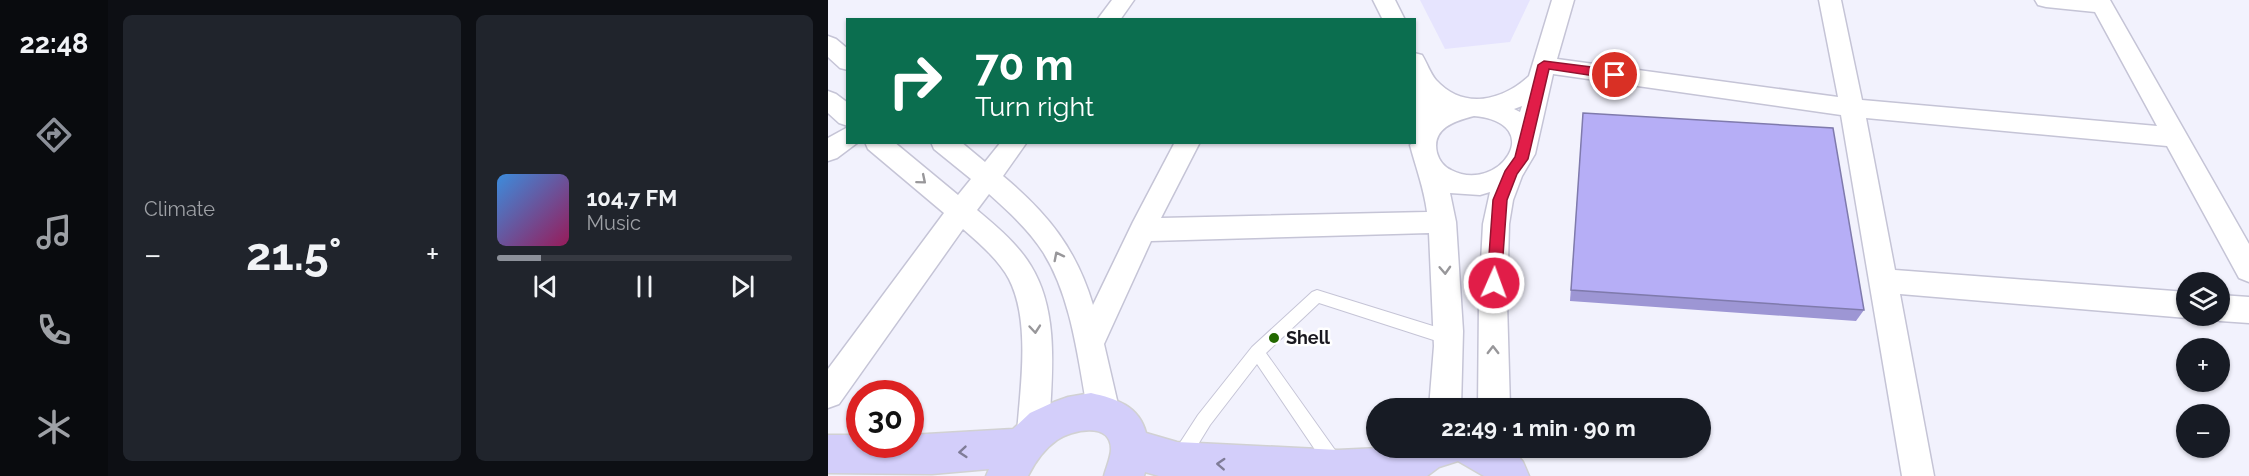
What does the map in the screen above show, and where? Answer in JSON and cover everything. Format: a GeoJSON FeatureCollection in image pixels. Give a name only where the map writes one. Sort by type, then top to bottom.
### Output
{"type":"FeatureCollection","features":[{"type":"Feature","properties":{"kind":"main road"},"geometry":{"type":"LineString","coordinates":[[828,454],[932,455],[1020,452],[1052,420],[1079,411],[1104,413],[1121,424],[1126,432],[1127,462],[1177,462],[1338,470],[1423,458]]}},
{"type":"Feature","properties":{"kind":"street"},"geometry":{"type":"LineString","coordinates":[[1110,18],[1123,0]]}},
{"type":"Feature","properties":{"kind":"street"},"geometry":{"type":"LineString","coordinates":[[1384,0],[1393,18]]}},
{"type":"Feature","properties":{"kind":"street"},"geometry":{"type":"LineString","coordinates":[[1494,398],[1493,302],[1496,224],[1500,200],[1511,171],[1521,159],[1563,0]]}},
{"type":"Feature","properties":{"kind":"street"},"geometry":{"type":"LineString","coordinates":[[1830,0],[1852,108],[1918,476]]}},
{"type":"Feature","properties":{"kind":"street"},"geometry":{"type":"LineString","coordinates":[[2046,0],[2100,3],[2249,270]]}},
{"type":"Feature","properties":{"kind":"street"},"geometry":{"type":"LineString","coordinates":[[828,44],[846,60]]}},
{"type":"Feature","properties":{"kind":"street"},"geometry":{"type":"LineString","coordinates":[[1416,65],[1425,83],[1449,105],[1475,107],[1509,116],[1518,125],[1525,146]]}},
{"type":"Feature","properties":{"kind":"street"},"geometry":{"type":"LineString","coordinates":[[1426,132],[1442,116],[1475,107],[1509,103],[1524,95],[1542,73]]}},
{"type":"Feature","properties":{"kind":"street"},"geometry":{"type":"LineString","coordinates":[[1542,73],[1852,108],[2174,137]]}},
{"type":"Feature","properties":{"kind":"street"},"geometry":{"type":"LineString","coordinates":[[1425,83],[1426,132],[1422,152],[1432,171],[1440,197],[1443,222],[1449,338],[1447,398]]}},
{"type":"Feature","properties":{"kind":"street"},"geometry":{"type":"LineString","coordinates":[[828,100],[846,115]]}},
{"type":"Feature","properties":{"kind":"street"},"geometry":{"type":"LineString","coordinates":[[828,151],[846,138]]}},
{"type":"Feature","properties":{"kind":"street"},"geometry":{"type":"LineString","coordinates":[[879,144],[993,239],[1021,273],[1033,307],[1037,350],[1020,452]]}},
{"type":"Feature","properties":{"kind":"street"},"geometry":{"type":"LineString","coordinates":[[945,144],[1029,217],[1052,243],[1068,275],[1089,344],[1104,413]]}},
{"type":"Feature","properties":{"kind":"street"},"geometry":{"type":"LineString","coordinates":[[828,393],[960,212],[1014,144]]}},
{"type":"Feature","properties":{"kind":"street"},"geometry":{"type":"LineString","coordinates":[[1089,344],[1142,230],[1187,144]]}},
{"type":"Feature","properties":{"kind":"street"},"geometry":{"type":"LineString","coordinates":[[1432,171],[1445,180],[1462,185],[1488,183],[1511,171]]}},
{"type":"Feature","properties":{"kind":"street"},"geometry":{"type":"LineString","coordinates":[[1142,230],[1443,222]]}},
{"type":"Feature","properties":{"kind":"street"},"geometry":{"type":"LineString","coordinates":[[1882,281],[2176,304]]}},
{"type":"Feature","properties":{"kind":"street"},"geometry":{"type":"LineString","coordinates":[[2230,309],[2249,310]]}},
{"type":"Feature","properties":{"kind":"lane"},"geometry":{"type":"LineString","coordinates":[[1177,462],[1204,420],[1257,352],[1317,296],[1449,338]]}},
{"type":"Feature","properties":{"kind":"lane"},"geometry":{"type":"LineString","coordinates":[[1257,352],[1338,470]]}},
{"type":"Feature","properties":{"kind":"shaded area"},"geometry":{"type":"Polygon","coordinates":[[[1420,0],[1530,0],[1510,42],[1445,49],[1420,0]]]}},
{"type":"Feature","properties":{"kind":"building"},"geometry":{"type":"Polygon","coordinates":[[[1583,113],[1833,128],[1864,310],[1571,290],[1583,113]]]}},
{"type":"Feature","properties":{"kind":"place","name":"Shell"},"geometry":{"type":"Point","coordinates":[1274,338]}},
{"type":"Feature","properties":{"kind":"route"},"geometry":{"type":"LineString","coordinates":[[1494,283],[1496,224],[1500,200],[1511,171],[1521,159],[1544,65],[1615,75]]}}]}
